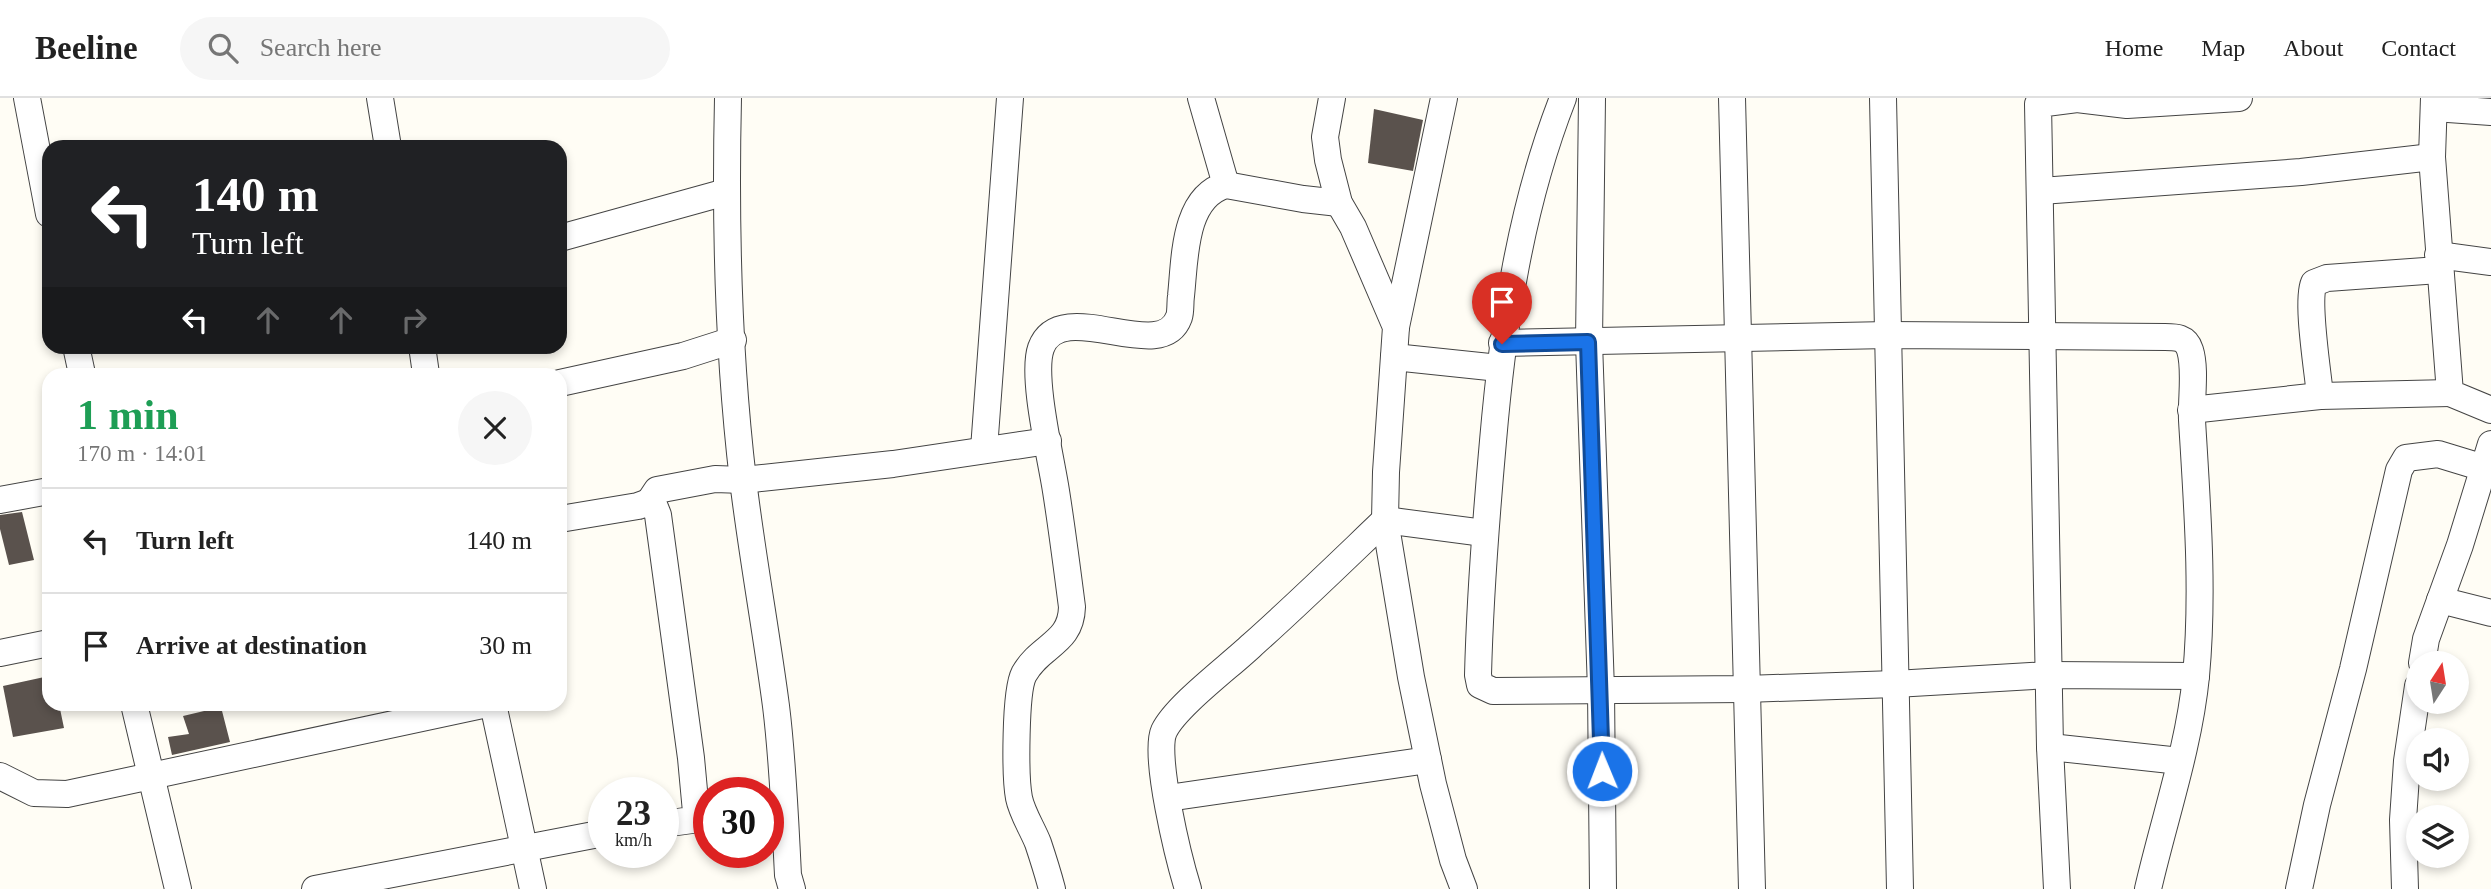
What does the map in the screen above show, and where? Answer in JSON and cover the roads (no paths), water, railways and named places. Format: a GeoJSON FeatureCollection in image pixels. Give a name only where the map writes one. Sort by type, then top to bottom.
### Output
{"type":"FeatureCollection","features":[{"type":"Feature","properties":{"kind":"street"},"geometry":{"type":"LineString","coordinates":[[27,98],[42,177]]}},
{"type":"Feature","properties":{"kind":"street"},"geometry":{"type":"LineString","coordinates":[[380,98],[387,140]]}},
{"type":"Feature","properties":{"kind":"street"},"geometry":{"type":"LineString","coordinates":[[728,98],[728,272],[743,480],[776,704],[783,770],[788,875],[792,889]]}},
{"type":"Feature","properties":{"kind":"street"},"geometry":{"type":"LineString","coordinates":[[984,449],[1010,98]]}},
{"type":"Feature","properties":{"kind":"street"},"geometry":{"type":"LineString","coordinates":[[1201,98],[1226,185]]}},
{"type":"Feature","properties":{"kind":"street"},"geometry":{"type":"LineString","coordinates":[[1332,98],[1325,137],[1339,203],[1353,227],[1396,327]]}},
{"type":"Feature","properties":{"kind":"street"},"geometry":{"type":"LineString","coordinates":[[1444,98],[1396,327],[1385,520],[1428,760],[1453,860],[1464,889]]}},
{"type":"Feature","properties":{"kind":"street"},"geometry":{"type":"LineString","coordinates":[[1563,98],[1550,130],[1523,226],[1501,356],[1484,533],[1478,675],[1480,685],[1493,691],[1601,691],[1895,684],[2049,675],[2196,676]]}},
{"type":"Feature","properties":{"kind":"street"},"geometry":{"type":"LineString","coordinates":[[1592,98],[1588,342],[1601,691],[1603,889]]}},
{"type":"Feature","properties":{"kind":"street"},"geometry":{"type":"LineString","coordinates":[[1732,98],[1752,889]]}},
{"type":"Feature","properties":{"kind":"street"},"geometry":{"type":"LineString","coordinates":[[1883,98],[1900,889]]}},
{"type":"Feature","properties":{"kind":"street"},"geometry":{"type":"LineString","coordinates":[[2057,889],[2050,747],[2038,104],[2077,98],[2127,105],[2239,98]]}},
{"type":"Feature","properties":{"kind":"street"},"geometry":{"type":"LineString","coordinates":[[2450,393],[2432,157],[2434,103],[2491,112]]}},
{"type":"Feature","properties":{"kind":"street"},"geometry":{"type":"LineString","coordinates":[[2041,191],[2301,172],[2432,157]]}},
{"type":"Feature","properties":{"kind":"street"},"geometry":{"type":"LineString","coordinates":[[1052,889],[1038,844],[1019,798],[1017,728],[1017,697],[1021,679],[1030,663],[1067,632],[1072,607],[1038,373],[1041,350],[1045,341],[1055,331],[1070,328],[1108,329],[1142,336],[1164,335],[1171,329],[1179,318],[1186,243],[1193,219],[1203,199],[1214,188],[1226,185],[1339,203]]}},
{"type":"Feature","properties":{"kind":"street"},"geometry":{"type":"LineString","coordinates":[[567,236],[726,192]]}},
{"type":"Feature","properties":{"kind":"street"},"geometry":{"type":"LineString","coordinates":[[2320,396],[2311,292],[2314,283],[2327,278],[2439,262],[2491,262]]}},
{"type":"Feature","properties":{"kind":"street"},"geometry":{"type":"LineString","coordinates":[[1394,357],[1501,356],[1588,342],[1888,335],[2179,338],[2187,343],[2190,351],[2200,559],[2196,676],[2180,761],[2148,889]]}},
{"type":"Feature","properties":{"kind":"street"},"geometry":{"type":"LineString","coordinates":[[567,381],[682,356],[733,340]]}},
{"type":"Feature","properties":{"kind":"street"},"geometry":{"type":"LineString","coordinates":[[2192,410],[2320,396],[2450,393],[2491,410]]}},
{"type":"Feature","properties":{"kind":"street"},"geometry":{"type":"LineString","coordinates":[[567,518],[638,506],[649,502],[657,490],[715,479],[743,480],[893,464],[1048,441]]}},
{"type":"Feature","properties":{"kind":"street"},"geometry":{"type":"LineString","coordinates":[[2299,889],[2399,470],[2406,458],[2438,454],[2488,456],[2424,651]]}},
{"type":"Feature","properties":{"kind":"street"},"geometry":{"type":"LineString","coordinates":[[0,500],[42,492]]}},
{"type":"Feature","properties":{"kind":"street"},"geometry":{"type":"LineString","coordinates":[[649,502],[654,505],[658,515],[696,813],[692,820],[679,822]]}},
{"type":"Feature","properties":{"kind":"street"},"geometry":{"type":"LineString","coordinates":[[1385,520],[1484,533]]}},
{"type":"Feature","properties":{"kind":"street"},"geometry":{"type":"LineString","coordinates":[[1188,889],[1168,798],[1161,749],[1164,732],[1179,711],[1272,628],[1385,520]]}},
{"type":"Feature","properties":{"kind":"street"},"geometry":{"type":"LineString","coordinates":[[2440,600],[2491,613]]}},
{"type":"Feature","properties":{"kind":"street"},"geometry":{"type":"LineString","coordinates":[[0,653],[42,644]]}},
{"type":"Feature","properties":{"kind":"street"},"geometry":{"type":"LineString","coordinates":[[136,711],[178,889]]}},
{"type":"Feature","properties":{"kind":"street"},"geometry":{"type":"LineString","coordinates":[[0,776],[34,793],[67,794],[454,711]]}},
{"type":"Feature","properties":{"kind":"street"},"geometry":{"type":"LineString","coordinates":[[495,711],[533,889]]}},
{"type":"Feature","properties":{"kind":"street"},"geometry":{"type":"LineString","coordinates":[[2405,889],[2403,820],[2414,714]]}},
{"type":"Feature","properties":{"kind":"street"},"geometry":{"type":"LineString","coordinates":[[2050,747],[2180,761]]}},
{"type":"Feature","properties":{"kind":"street"},"geometry":{"type":"LineString","coordinates":[[1168,798],[1428,760]]}},
{"type":"Feature","properties":{"kind":"street"},"geometry":{"type":"LineString","coordinates":[[315,889],[588,836]]}}]}
